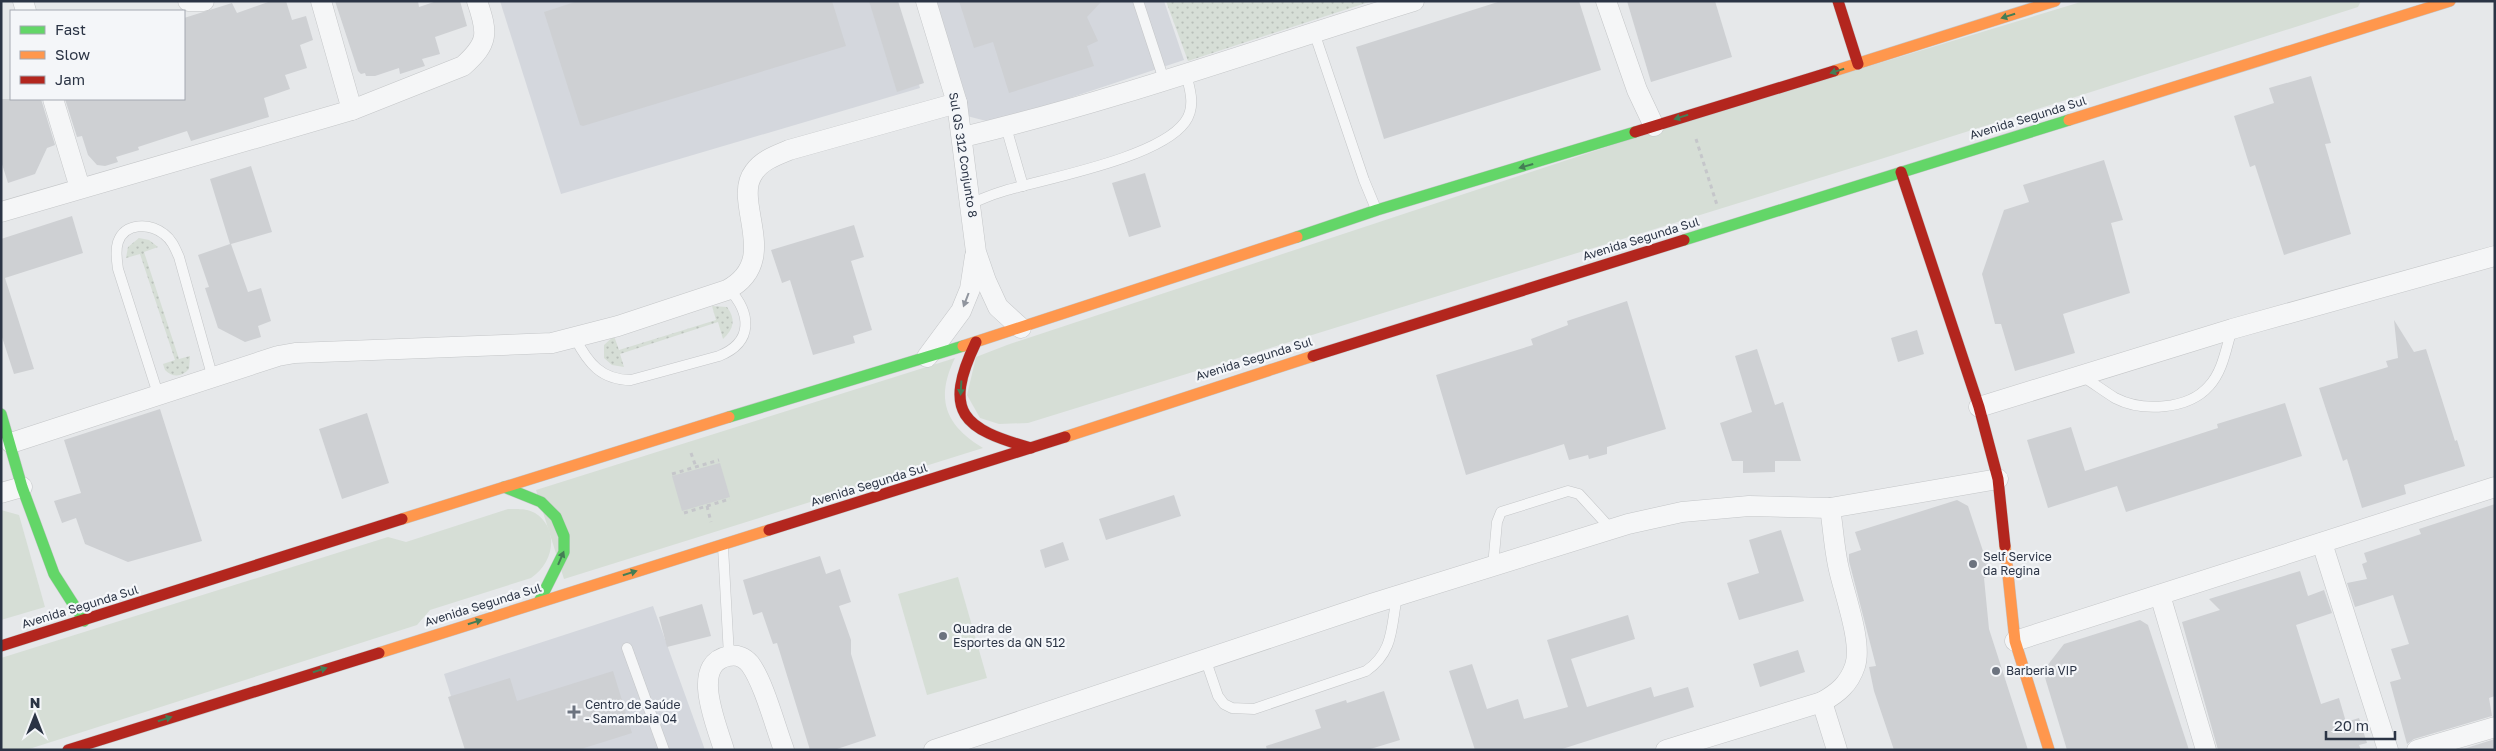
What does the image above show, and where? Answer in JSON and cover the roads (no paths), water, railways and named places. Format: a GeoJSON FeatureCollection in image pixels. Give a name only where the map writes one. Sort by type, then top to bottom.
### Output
{"type":"FeatureCollection","features":[{"type":"Feature","properties":{"kind":"main road"},"geometry":{"type":"LineString","coordinates":[[1838,1],[1858,64]]}},
{"type":"Feature","properties":{"kind":"main road","name":"Avenida Segunda Sul"},"geometry":{"type":"LineString","coordinates":[[1,646],[56,625],[84,620],[504,487],[1021,328],[1376,210],[1858,64],[2055,1]]}},
{"type":"Feature","properties":{"kind":"main road","name":"Avenida Segunda Sul"},"geometry":{"type":"LineString","coordinates":[[68,750],[88,747],[132,730],[1031,448],[1225,383],[2450,1]]}},
{"type":"Feature","properties":{"kind":"main road"},"geometry":{"type":"LineString","coordinates":[[1901,172],[1979,407],[1998,479],[2015,641],[2048,750]]}},
{"type":"Feature","properties":{"kind":"main road"},"geometry":{"type":"LineString","coordinates":[[976,342],[960,382],[961,404],[965,415],[980,430],[1031,448]]}},
{"type":"Feature","properties":{"kind":"main road"},"geometry":{"type":"LineString","coordinates":[[1,414],[11,443],[22,487],[54,574],[84,620]]}},
{"type":"Feature","properties":{"kind":"main road"},"geometry":{"type":"LineString","coordinates":[[504,487],[541,502],[556,517],[564,536],[564,552],[539,602]]}},
{"type":"Feature","properties":{"kind":"main road"},"geometry":{"type":"LineString","coordinates":[[54,574],[55,602]]}},
{"type":"Feature","properties":{"kind":"main road"},"geometry":{"type":"LineString","coordinates":[[130,743],[132,730]]}},
{"type":"Feature","properties":{"kind":"street"},"geometry":{"type":"LineString","coordinates":[[188,1],[204,1]]}},
{"type":"Feature","properties":{"kind":"street"},"geometry":{"type":"LineString","coordinates":[[321,1],[352,110]]}},
{"type":"Feature","properties":{"kind":"street"},"geometry":{"type":"LineString","coordinates":[[1,212],[352,110],[463,66],[477,54],[486,34],[478,1]]}},
{"type":"Feature","properties":{"kind":"street","name":"Sul QS 312 Conjunto 8"},"geometry":{"type":"LineString","coordinates":[[926,1],[958,103],[972,203],[976,252],[970,289],[962,311],[927,356]]}},
{"type":"Feature","properties":{"kind":"street"},"geometry":{"type":"LineString","coordinates":[[963,137],[1006,127],[1186,74],[1414,1]]}},
{"type":"Feature","properties":{"kind":"street"},"geometry":{"type":"LineString","coordinates":[[1606,1],[1637,90],[1654,126]]}},
{"type":"Feature","properties":{"kind":"street"},"geometry":{"type":"LineString","coordinates":[[53,100],[80,188]]}},
{"type":"Feature","properties":{"kind":"street"},"geometry":{"type":"LineString","coordinates":[[11,443],[212,375],[295,353],[535,344],[574,338],[618,326],[729,289],[746,274],[753,258],[754,247],[748,192],[749,182],[755,170],[772,157],[789,150],[958,103]]}},
{"type":"Feature","properties":{"kind":"street","name":"Sul QS 312 Conjunto 8"},"geometry":{"type":"LineString","coordinates":[[976,252],[998,307],[1021,328]]}},
{"type":"Feature","properties":{"kind":"street"},"geometry":{"type":"LineString","coordinates":[[1979,407],[2232,329],[2495,256]]}},
{"type":"Feature","properties":{"kind":"street"},"geometry":{"type":"LineString","coordinates":[[934,750],[1397,596],[1611,529],[1682,512],[1749,506],[1830,508],[1998,479]]}},
{"type":"Feature","properties":{"kind":"street"},"geometry":{"type":"LineString","coordinates":[[1,493],[22,487]]}},
{"type":"Feature","properties":{"kind":"street"},"geometry":{"type":"LineString","coordinates":[[2015,641],[2495,487]]}},
{"type":"Feature","properties":{"kind":"street"},"geometry":{"type":"LineString","coordinates":[[1666,750],[1822,702],[1839,692],[1850,678],[1856,665],[1857,650],[1838,564],[1830,508]]}},
{"type":"Feature","properties":{"kind":"street"},"geometry":{"type":"LineString","coordinates":[[2322,543],[2388,750]]}},
{"type":"Feature","properties":{"kind":"street"},"geometry":{"type":"LineString","coordinates":[[2160,595],[2206,750]]}},
{"type":"Feature","properties":{"kind":"street"},"geometry":{"type":"LineString","coordinates":[[724,750],[709,700],[706,681],[711,669],[721,659],[729,656],[738,656],[750,665],[784,750]]}},
{"type":"Feature","properties":{"kind":"street"},"geometry":{"type":"LineString","coordinates":[[1822,702],[1836,750]]}},
{"type":"Feature","properties":{"kind":"street"},"geometry":{"type":"LineString","coordinates":[[2423,749],[2495,727]]}},
{"type":"Feature","properties":{"kind":"lane"},"geometry":{"type":"LineString","coordinates":[[1138,1],[1164,80]]}},
{"type":"Feature","properties":{"kind":"lane"},"geometry":{"type":"LineString","coordinates":[[1314,32],[1376,210]]}},
{"type":"Feature","properties":{"kind":"lane"},"geometry":{"type":"LineString","coordinates":[[972,203],[1157,144],[1180,126],[1189,113],[1191,94],[1186,74]]}},
{"type":"Feature","properties":{"kind":"lane"},"geometry":{"type":"LineString","coordinates":[[1006,127],[1023,186]]}},
{"type":"Feature","properties":{"kind":"lane"},"geometry":{"type":"LineString","coordinates":[[158,394],[118,269],[116,253],[118,242],[124,233],[131,228],[148,226],[165,235],[173,243],[179,257],[212,375]]}},
{"type":"Feature","properties":{"kind":"lane"},"geometry":{"type":"LineString","coordinates":[[574,338],[594,367],[606,376],[620,380],[631,380],[720,356],[731,351],[741,343],[744,333],[744,310],[729,289]]}},
{"type":"Feature","properties":{"kind":"lane"},"geometry":{"type":"LineString","coordinates":[[2082,376],[2116,398],[2140,406],[2170,406],[2195,398],[2210,386],[2222,364],[2232,329]]}},
{"type":"Feature","properties":{"kind":"lane"},"geometry":{"type":"LineString","coordinates":[[1493,566],[1497,522],[1501,512],[1568,491],[1579,494],[1611,529]]}},
{"type":"Feature","properties":{"kind":"lane"},"geometry":{"type":"LineString","coordinates":[[723,544],[729,656]]}},
{"type":"Feature","properties":{"kind":"lane"},"geometry":{"type":"LineString","coordinates":[[1206,660],[1218,696],[1224,704],[1232,708],[1254,709],[1285,700],[1366,672],[1378,663],[1386,651],[1397,596]]}},
{"type":"Feature","properties":{"kind":"lane"},"geometry":{"type":"LineString","coordinates":[[627,648],[664,750]]}},
{"type":"Feature","properties":{"kind":"place","name":"Self Service da Regina"},"geometry":{"type":"Point","coordinates":[1973,564]}},
{"type":"Feature","properties":{"kind":"place","name":"Quadra de Esportes da QN 512"},"geometry":{"type":"Point","coordinates":[943,636]}},
{"type":"Feature","properties":{"kind":"place","name":"Barberia VIP"},"geometry":{"type":"Point","coordinates":[1996,671]}},
{"type":"Feature","properties":{"kind":"place","name":"Centro de Saúde - Samambaia 04"},"geometry":{"type":"Point","coordinates":[574,712]}}]}
